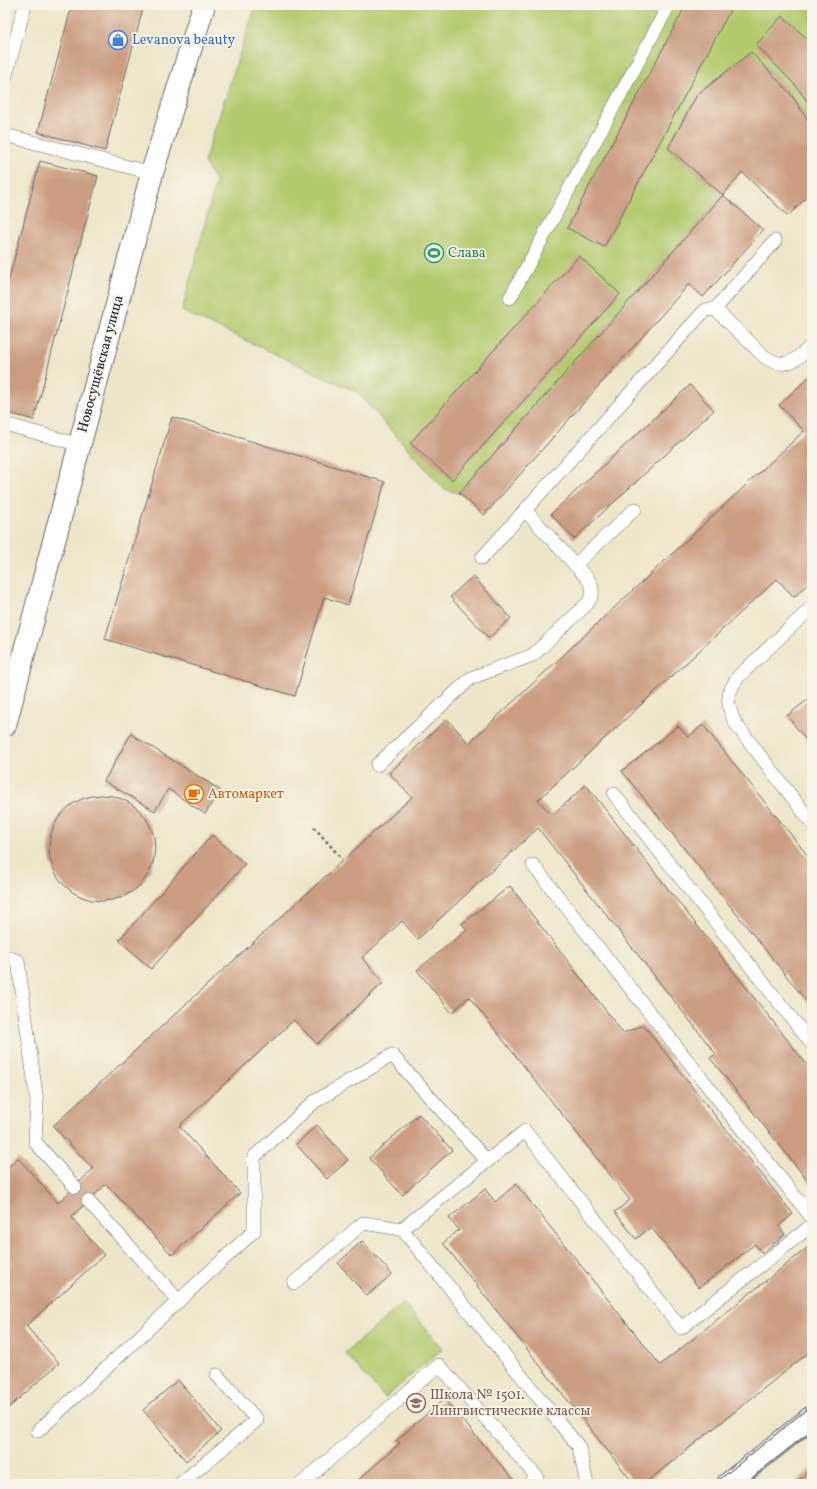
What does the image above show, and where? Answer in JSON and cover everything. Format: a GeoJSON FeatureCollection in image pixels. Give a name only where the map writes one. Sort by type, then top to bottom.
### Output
{"type":"FeatureCollection","features":[{"type":"Feature","properties":{"kind":"street","name":"Новосущёвская улица"},"geometry":{"type":"LineString","coordinates":[[5,725],[152,173],[204,5]]}},
{"type":"Feature","properties":{"kind":"street"},"geometry":{"type":"LineString","coordinates":[[728,1484],[812,1417]]}},
{"type":"Feature","properties":{"kind":"lane"},"geometry":{"type":"LineString","coordinates":[[5,79],[7,63],[25,5]]}},
{"type":"Feature","properties":{"kind":"lane"},"geometry":{"type":"LineString","coordinates":[[510,298],[670,5]]}},
{"type":"Feature","properties":{"kind":"lane"},"geometry":{"type":"LineString","coordinates":[[5,135],[152,173]]}},
{"type":"Feature","properties":{"kind":"lane"},"geometry":{"type":"LineString","coordinates":[[482,558],[704,310],[714,309],[775,241]]}},
{"type":"Feature","properties":{"kind":"lane"},"geometry":{"type":"LineString","coordinates":[[714,309],[773,362],[781,364],[790,363],[812,345]]}},
{"type":"Feature","properties":{"kind":"lane"},"geometry":{"type":"LineString","coordinates":[[5,424],[80,445]]}},
{"type":"Feature","properties":{"kind":"lane"},"geometry":{"type":"LineString","coordinates":[[576,565],[635,509]]}},
{"type":"Feature","properties":{"kind":"lane"},"geometry":{"type":"LineString","coordinates":[[377,765],[471,678],[533,655],[588,604],[592,596],[593,587],[588,579],[525,510]]}},
{"type":"Feature","properties":{"kind":"lane"},"geometry":{"type":"LineString","coordinates":[[812,607],[739,676],[732,686],[728,698],[730,711],[735,723],[812,823]]}},
{"type":"Feature","properties":{"kind":"lane"},"geometry":{"type":"LineString","coordinates":[[614,794],[812,1044]]}},
{"type":"Feature","properties":{"kind":"lane"},"geometry":{"type":"LineString","coordinates":[[533,865],[812,1218]]}},
{"type":"Feature","properties":{"kind":"lane"},"geometry":{"type":"LineString","coordinates":[[5,956],[18,960],[37,1102],[35,1142],[75,1186]]}},
{"type":"Feature","properties":{"kind":"lane"},"geometry":{"type":"LineString","coordinates":[[38,1431],[254,1231],[254,1157],[314,1102],[392,1055],[487,1161]]}},
{"type":"Feature","properties":{"kind":"lane"},"geometry":{"type":"LineString","coordinates":[[402,1229],[525,1131],[681,1328],[812,1225]]}},
{"type":"Feature","properties":{"kind":"lane"},"geometry":{"type":"LineString","coordinates":[[88,1201],[179,1301]]}},
{"type":"Feature","properties":{"kind":"lane"},"geometry":{"type":"LineString","coordinates":[[294,1283],[363,1223],[402,1229],[579,1447],[587,1484]]}},
{"type":"Feature","properties":{"kind":"lane"},"geometry":{"type":"LineString","coordinates":[[301,1484],[439,1365],[537,1477],[529,1484]]}},
{"type":"Feature","properties":{"kind":"lane"},"geometry":{"type":"LineString","coordinates":[[180,1484],[257,1420],[217,1375]]}},
{"type":"Feature","properties":{"kind":"path"},"geometry":{"type":"LineString","coordinates":[[314,827],[342,859]]}},
{"type":"Feature","properties":{"kind":"green space","name":"Слава"},"geometry":{"type":"Polygon","coordinates":[[[256,5],[812,5],[812,126],[790,93],[751,52],[697,95],[668,148],[723,195],[459,493],[444,489],[357,392],[182,311],[216,182],[204,162],[256,5]]]}},
{"type":"Feature","properties":{"kind":"green space"},"geometry":{"type":"Polygon","coordinates":[[[403,1303],[443,1348],[385,1398],[345,1353],[403,1303]]]}},
{"type":"Feature","properties":{"kind":"building"},"geometry":{"type":"Polygon","coordinates":[[[72,5],[144,5],[105,151],[38,132],[72,5]]]}},
{"type":"Feature","properties":{"kind":"building"},"geometry":{"type":"Polygon","coordinates":[[[686,5],[733,5],[604,247],[567,228],[686,5]]]}},
{"type":"Feature","properties":{"kind":"building"},"geometry":{"type":"Polygon","coordinates":[[[782,16],[812,43],[812,108],[796,86],[756,45],[782,16]]]}},
{"type":"Feature","properties":{"kind":"building"},"geometry":{"type":"Polygon","coordinates":[[[751,52],[790,93],[812,126],[812,192],[788,216],[742,172],[723,195],[668,148],[697,95],[751,52]]]}},
{"type":"Feature","properties":{"kind":"building"},"geometry":{"type":"Polygon","coordinates":[[[40,161],[98,176],[34,420],[5,412],[5,294],[40,161]]]}},
{"type":"Feature","properties":{"kind":"building"},"geometry":{"type":"Polygon","coordinates":[[[723,195],[763,230],[703,297],[689,284],[484,515],[459,493],[723,195]]]}},
{"type":"Feature","properties":{"kind":"building"},"geometry":{"type":"Polygon","coordinates":[[[579,256],[620,294],[452,480],[410,443],[579,256]]]}},
{"type":"Feature","properties":{"kind":"building"},"geometry":{"type":"Polygon","coordinates":[[[812,374],[812,580],[794,597],[777,579],[538,800],[552,815],[586,785],[812,1071],[812,1186],[710,1058],[716,1054],[538,828],[418,939],[402,921],[362,958],[384,982],[317,1044],[294,1020],[179,1126],[240,1193],[172,1255],[106,1184],[71,1217],[104,1255],[26,1326],[59,1363],[5,1411],[5,1170],[18,1158],[58,1203],[93,1169],[53,1126],[412,797],[389,773],[447,719],[469,743],[804,431],[779,405],[812,374]]]}},
{"type":"Feature","properties":{"kind":"building"},"geometry":{"type":"Polygon","coordinates":[[[690,385],[714,410],[574,539],[551,514],[690,385]]]}},
{"type":"Feature","properties":{"kind":"building"},"geometry":{"type":"Polygon","coordinates":[[[172,417],[385,482],[348,605],[324,597],[295,696],[105,639],[172,417]]]}},
{"type":"Feature","properties":{"kind":"building"},"geometry":{"type":"Polygon","coordinates":[[[473,576],[511,618],[489,638],[450,597],[473,576]]]}},
{"type":"Feature","properties":{"kind":"building"},"geometry":{"type":"Polygon","coordinates":[[[812,696],[812,747],[787,716],[812,696]]]}},
{"type":"Feature","properties":{"kind":"building"},"geometry":{"type":"Polygon","coordinates":[[[703,725],[812,861],[812,1008],[622,771],[678,726],[688,737],[703,725]]]}},
{"type":"Feature","properties":{"kind":"building"},"geometry":{"type":"Polygon","coordinates":[[[131,734],[220,790],[205,814],[168,789],[155,811],[104,781],[131,734]]]}},
{"type":"Feature","properties":{"kind":"building"},"geometry":{"type":"Polygon","coordinates":[[[102,795],[122,799],[139,811],[151,828],[155,848],[151,868],[139,885],[122,897],[102,901],[82,897],[65,885],[53,868],[49,848],[53,828],[65,811],[82,799],[102,795]]]}},
{"type":"Feature","properties":{"kind":"building"},"geometry":{"type":"Polygon","coordinates":[[[212,835],[245,864],[151,969],[119,940],[212,835]]]}},
{"type":"Feature","properties":{"kind":"building"},"geometry":{"type":"Polygon","coordinates":[[[510,886],[623,1033],[643,1025],[793,1214],[779,1226],[785,1235],[762,1253],[755,1244],[699,1288],[651,1227],[636,1239],[615,1212],[630,1200],[469,997],[452,1013],[417,970],[467,930],[462,924],[510,886]]]}},
{"type":"Feature","properties":{"kind":"building"},"geometry":{"type":"Polygon","coordinates":[[[419,1114],[452,1150],[402,1195],[369,1158],[419,1114]]]}},
{"type":"Feature","properties":{"kind":"building"},"geometry":{"type":"Polygon","coordinates":[[[317,1125],[348,1160],[327,1179],[296,1144],[317,1125]]]}},
{"type":"Feature","properties":{"kind":"building"},"geometry":{"type":"Polygon","coordinates":[[[516,1184],[660,1365],[812,1244],[812,1350],[644,1484],[634,1484],[443,1243],[459,1230],[449,1218],[485,1189],[495,1202],[516,1184]]]}},
{"type":"Feature","properties":{"kind":"building"},"geometry":{"type":"Polygon","coordinates":[[[362,1241],[392,1274],[367,1296],[338,1263],[362,1241]]]}},
{"type":"Feature","properties":{"kind":"building"},"geometry":{"type":"Polygon","coordinates":[[[178,1380],[221,1431],[186,1461],[143,1410],[178,1380]]]}},
{"type":"Feature","properties":{"kind":"building"},"geometry":{"type":"Polygon","coordinates":[[[444,1399],[514,1480],[509,1484],[354,1484],[400,1443],[397,1440],[444,1399]]]}},
{"type":"Feature","properties":{"kind":"building"},"geometry":{"type":"Polygon","coordinates":[[[812,1469],[812,1484],[794,1484],[812,1469]]]}},
{"type":"Feature","properties":{"kind":"tram line"},"geometry":{"type":"LineString","coordinates":[[714,1484],[812,1405]]}},
{"type":"Feature","properties":{"kind":"tram line"},"geometry":{"type":"LineString","coordinates":[[744,1484],[812,1430]]}},
{"type":"Feature","properties":{"kind":"place","name":"Levanova beauty"},"geometry":{"type":"Point","coordinates":[118,40]}},
{"type":"Feature","properties":{"kind":"place","name":"Слава"},"geometry":{"type":"Point","coordinates":[434,253]}},
{"type":"Feature","properties":{"kind":"place","name":"Автомаркет"},"geometry":{"type":"Point","coordinates":[194,794]}},
{"type":"Feature","properties":{"kind":"place","name":"Школа № 1501. Лингвистические классы"},"geometry":{"type":"Point","coordinates":[416,1403]}}]}
